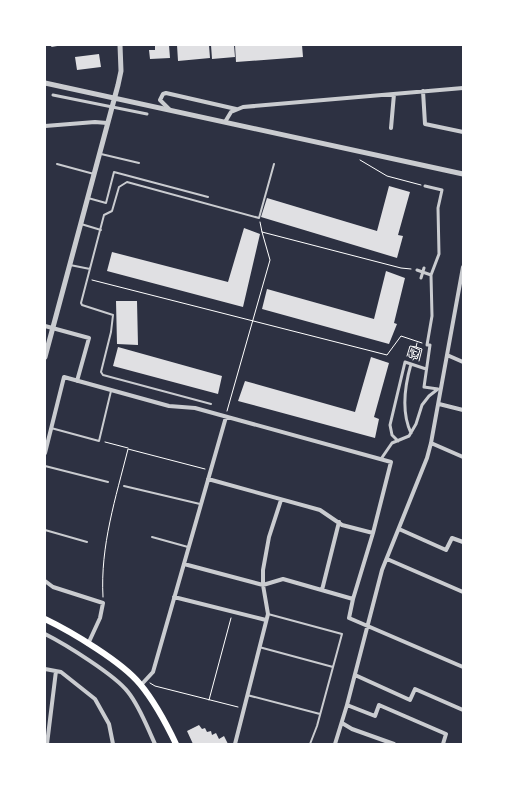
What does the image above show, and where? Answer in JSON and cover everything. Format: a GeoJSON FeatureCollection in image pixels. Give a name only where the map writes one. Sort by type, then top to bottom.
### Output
{"type":"FeatureCollection","features":[{"type":"Feature","properties":{"kind":"main road"},"geometry":{"type":"LineString","coordinates":[[45,619],[118,664],[141,685],[156,706],[176,744]]}},
{"type":"Feature","properties":{"kind":"street"},"geometry":{"type":"LineString","coordinates":[[45,357],[114,98],[120,70],[120,45]]}},
{"type":"Feature","properties":{"kind":"street"},"geometry":{"type":"LineString","coordinates":[[45,83],[463,174]]}},
{"type":"Feature","properties":{"kind":"street"},"geometry":{"type":"LineString","coordinates":[[225,122],[232,112],[243,107],[463,88]]}},
{"type":"Feature","properties":{"kind":"street"},"geometry":{"type":"LineString","coordinates":[[424,91],[425,124],[463,132]]}},
{"type":"Feature","properties":{"kind":"street"},"geometry":{"type":"LineString","coordinates":[[170,110],[160,100],[163,94],[236,109]]}},
{"type":"Feature","properties":{"kind":"street"},"geometry":{"type":"LineString","coordinates":[[391,128],[394,94]]}},
{"type":"Feature","properties":{"kind":"street"},"geometry":{"type":"LineString","coordinates":[[52,95],[147,114]]}},
{"type":"Feature","properties":{"kind":"street"},"geometry":{"type":"LineString","coordinates":[[45,126],[95,122],[107,123]]}},
{"type":"Feature","properties":{"kind":"street"},"geometry":{"type":"LineString","coordinates":[[381,459],[392,443],[406,438],[416,424],[422,405],[438,389],[424,387],[430,345],[427,345],[432,316],[431,275],[439,254],[438,208],[442,198],[442,190],[425,186]]}},
{"type":"Feature","properties":{"kind":"street"},"geometry":{"type":"LineString","coordinates":[[335,744],[382,570],[431,443],[463,267]]}},
{"type":"Feature","properties":{"kind":"street"},"geometry":{"type":"LineString","coordinates":[[417,270],[423,270],[431,275]]}},
{"type":"Feature","properties":{"kind":"street"},"geometry":{"type":"LineString","coordinates":[[421,278],[423,270]]}},
{"type":"Feature","properties":{"kind":"street"},"geometry":{"type":"LineString","coordinates":[[45,326],[89,338],[77,381]]}},
{"type":"Feature","properties":{"kind":"street"},"geometry":{"type":"LineString","coordinates":[[447,355],[463,362]]}},
{"type":"Feature","properties":{"kind":"street"},"geometry":{"type":"LineString","coordinates":[[413,358],[426,368]]}},
{"type":"Feature","properties":{"kind":"street"},"geometry":{"type":"LineString","coordinates":[[410,433],[407,421],[405,391],[413,358]]}},
{"type":"Feature","properties":{"kind":"street"},"geometry":{"type":"LineString","coordinates":[[398,441],[392,435],[390,425],[405,362],[413,358]]}},
{"type":"Feature","properties":{"kind":"street"},"geometry":{"type":"LineString","coordinates":[[45,453],[64,377],[169,406],[195,408],[226,416],[391,462],[374,533],[353,599],[349,618],[463,667]]}},
{"type":"Feature","properties":{"kind":"street"},"geometry":{"type":"LineString","coordinates":[[439,404],[463,410]]}},
{"type":"Feature","properties":{"kind":"street"},"geometry":{"type":"LineString","coordinates":[[141,685],[153,672],[226,416]]}},
{"type":"Feature","properties":{"kind":"street"},"geometry":{"type":"LineString","coordinates":[[431,443],[463,457]]}},
{"type":"Feature","properties":{"kind":"street"},"geometry":{"type":"LineString","coordinates":[[208,479],[320,510],[339,522],[374,533]]}},
{"type":"Feature","properties":{"kind":"street"},"geometry":{"type":"LineString","coordinates":[[235,744],[268,614],[263,585],[263,570],[269,537],[281,500]]}},
{"type":"Feature","properties":{"kind":"street"},"geometry":{"type":"LineString","coordinates":[[322,590],[339,522]]}},
{"type":"Feature","properties":{"kind":"street"},"geometry":{"type":"LineString","coordinates":[[399,529],[446,550],[452,538],[463,542]]}},
{"type":"Feature","properties":{"kind":"street"},"geometry":{"type":"LineString","coordinates":[[387,559],[463,592]]}},
{"type":"Feature","properties":{"kind":"street"},"geometry":{"type":"LineString","coordinates":[[184,564],[263,585],[283,579],[353,599]]}},
{"type":"Feature","properties":{"kind":"street"},"geometry":{"type":"LineString","coordinates":[[45,582],[54,587],[103,603],[100,618],[88,644]]}},
{"type":"Feature","properties":{"kind":"street"},"geometry":{"type":"LineString","coordinates":[[174,597],[266,620]]}},
{"type":"Feature","properties":{"kind":"street"},"geometry":{"type":"LineString","coordinates":[[45,634],[101,670],[126,689],[133,699],[155,744]]}},
{"type":"Feature","properties":{"kind":"street"},"geometry":{"type":"LineString","coordinates":[[45,669],[61,672],[95,699],[109,724],[113,744]]}},
{"type":"Feature","properties":{"kind":"street"},"geometry":{"type":"LineString","coordinates":[[47,744],[56,671]]}},
{"type":"Feature","properties":{"kind":"street"},"geometry":{"type":"LineString","coordinates":[[355,675],[410,700],[415,689],[463,710]]}},
{"type":"Feature","properties":{"kind":"street"},"geometry":{"type":"LineString","coordinates":[[347,705],[375,716],[379,705],[446,734],[443,744]]}},
{"type":"Feature","properties":{"kind":"street"},"geometry":{"type":"LineString","coordinates":[[342,723],[357,731],[394,744]]}},
{"type":"Feature","properties":{"kind":"lane"},"geometry":{"type":"LineString","coordinates":[[52,46],[57,45]]}},
{"type":"Feature","properties":{"kind":"lane"},"geometry":{"type":"LineString","coordinates":[[99,153],[139,163]]}},
{"type":"Feature","properties":{"kind":"lane"},"geometry":{"type":"LineString","coordinates":[[57,164],[94,174]]}},
{"type":"Feature","properties":{"kind":"lane"},"geometry":{"type":"LineString","coordinates":[[211,404],[103,375],[101,372],[111,332],[113,315],[82,305],[81,303],[104,215],[112,211],[119,187],[127,182],[259,218],[274,164]]}},
{"type":"Feature","properties":{"kind":"lane"},"geometry":{"type":"LineString","coordinates":[[87,198],[106,203],[114,172],[208,196]]}},
{"type":"Feature","properties":{"kind":"lane"},"geometry":{"type":"LineString","coordinates":[[80,224],[101,230]]}},
{"type":"Feature","properties":{"kind":"lane"},"geometry":{"type":"LineString","coordinates":[[70,264],[90,269]]}},
{"type":"Feature","properties":{"kind":"lane"},"geometry":{"type":"LineString","coordinates":[[51,428],[99,441],[111,391]]}},
{"type":"Feature","properties":{"kind":"lane"},"geometry":{"type":"LineString","coordinates":[[45,466],[108,482]]}},
{"type":"Feature","properties":{"kind":"lane"},"geometry":{"type":"LineString","coordinates":[[124,486],[201,504]]}},
{"type":"Feature","properties":{"kind":"lane"},"geometry":{"type":"LineString","coordinates":[[45,530],[87,542]]}},
{"type":"Feature","properties":{"kind":"lane"},"geometry":{"type":"LineString","coordinates":[[152,538],[188,547]]}},
{"type":"Feature","properties":{"kind":"lane"},"geometry":{"type":"LineString","coordinates":[[268,614],[342,634],[310,744]]}},
{"type":"Feature","properties":{"kind":"lane"},"geometry":{"type":"LineString","coordinates":[[259,647],[333,667]]}},
{"type":"Feature","properties":{"kind":"lane"},"geometry":{"type":"LineString","coordinates":[[247,695],[320,714]]}},
{"type":"Feature","properties":{"kind":"path"},"geometry":{"type":"LineString","coordinates":[[360,160],[387,176],[425,186]]}},
{"type":"Feature","properties":{"kind":"path"},"geometry":{"type":"LineString","coordinates":[[226,416],[270,260],[259,218]]}},
{"type":"Feature","properties":{"kind":"path"},"geometry":{"type":"LineString","coordinates":[[262,232],[401,268],[417,270]]}},
{"type":"Feature","properties":{"kind":"path"},"geometry":{"type":"LineString","coordinates":[[88,278],[387,355],[401,336],[427,345]]}},
{"type":"Feature","properties":{"kind":"path"},"geometry":{"type":"LineString","coordinates":[[414,348],[420,350],[417,359],[413,358],[406,358],[410,346],[414,348],[422,349],[419,362],[413,358],[409,357],[411,348],[414,348],[418,342]]}},
{"type":"Feature","properties":{"kind":"path"},"geometry":{"type":"LineString","coordinates":[[413,358],[414,348]]}},
{"type":"Feature","properties":{"kind":"path"},"geometry":{"type":"LineString","coordinates":[[99,441],[210,470]]}},
{"type":"Feature","properties":{"kind":"path"},"geometry":{"type":"LineString","coordinates":[[103,603],[102,583],[106,536],[128,448]]}},
{"type":"Feature","properties":{"kind":"path"},"geometry":{"type":"LineString","coordinates":[[108,482],[124,486]]}},
{"type":"Feature","properties":{"kind":"path"},"geometry":{"type":"LineString","coordinates":[[209,700],[232,612]]}},
{"type":"Feature","properties":{"kind":"path"},"geometry":{"type":"LineString","coordinates":[[146,679],[155,686],[244,709]]}},
{"type":"Feature","properties":{"kind":"building"},"geometry":{"type":"Polygon","coordinates":[[[155,45],[169,45],[170,58],[150,59],[149,50],[155,50],[155,45]]]}},
{"type":"Feature","properties":{"kind":"building"},"geometry":{"type":"Polygon","coordinates":[[[177,45],[209,45],[210,58],[178,61],[177,45]]]}},
{"type":"Feature","properties":{"kind":"building"},"geometry":{"type":"Polygon","coordinates":[[[211,45],[234,45],[235,57],[212,59],[211,45]]]}},
{"type":"Feature","properties":{"kind":"building"},"geometry":{"type":"Polygon","coordinates":[[[235,45],[302,45],[303,57],[236,62],[235,45]]]}},
{"type":"Feature","properties":{"kind":"building"},"geometry":{"type":"Polygon","coordinates":[[[99,54],[101,67],[77,70],[75,57],[99,54]]]}},
{"type":"Feature","properties":{"kind":"building"},"geometry":{"type":"Polygon","coordinates":[[[389,186],[410,192],[398,235],[403,236],[397,258],[261,217],[267,198],[377,231],[389,186]]]}},
{"type":"Feature","properties":{"kind":"building"},"geometry":{"type":"Polygon","coordinates":[[[244,228],[260,234],[243,307],[107,271],[112,252],[228,282],[244,228]]]}},
{"type":"Feature","properties":{"kind":"building"},"geometry":{"type":"Polygon","coordinates":[[[386,271],[405,278],[394,323],[397,324],[389,344],[262,309],[267,289],[374,319],[386,271]]]}},
{"type":"Feature","properties":{"kind":"building"},"geometry":{"type":"Polygon","coordinates":[[[116,301],[137,301],[138,345],[117,344],[116,301]]]}},
{"type":"Feature","properties":{"kind":"building"},"geometry":{"type":"Polygon","coordinates":[[[118,347],[222,376],[218,394],[113,366],[118,347]]]}},
{"type":"Feature","properties":{"kind":"building"},"geometry":{"type":"Polygon","coordinates":[[[371,357],[389,363],[374,417],[379,419],[375,438],[238,401],[245,381],[355,412],[371,357]]]}},
{"type":"Feature","properties":{"kind":"building"},"geometry":{"type":"Polygon","coordinates":[[[199,725],[202,729],[205,728],[207,732],[211,731],[212,735],[216,733],[219,739],[224,736],[228,744],[193,744],[187,731],[199,725]]]}}]}
